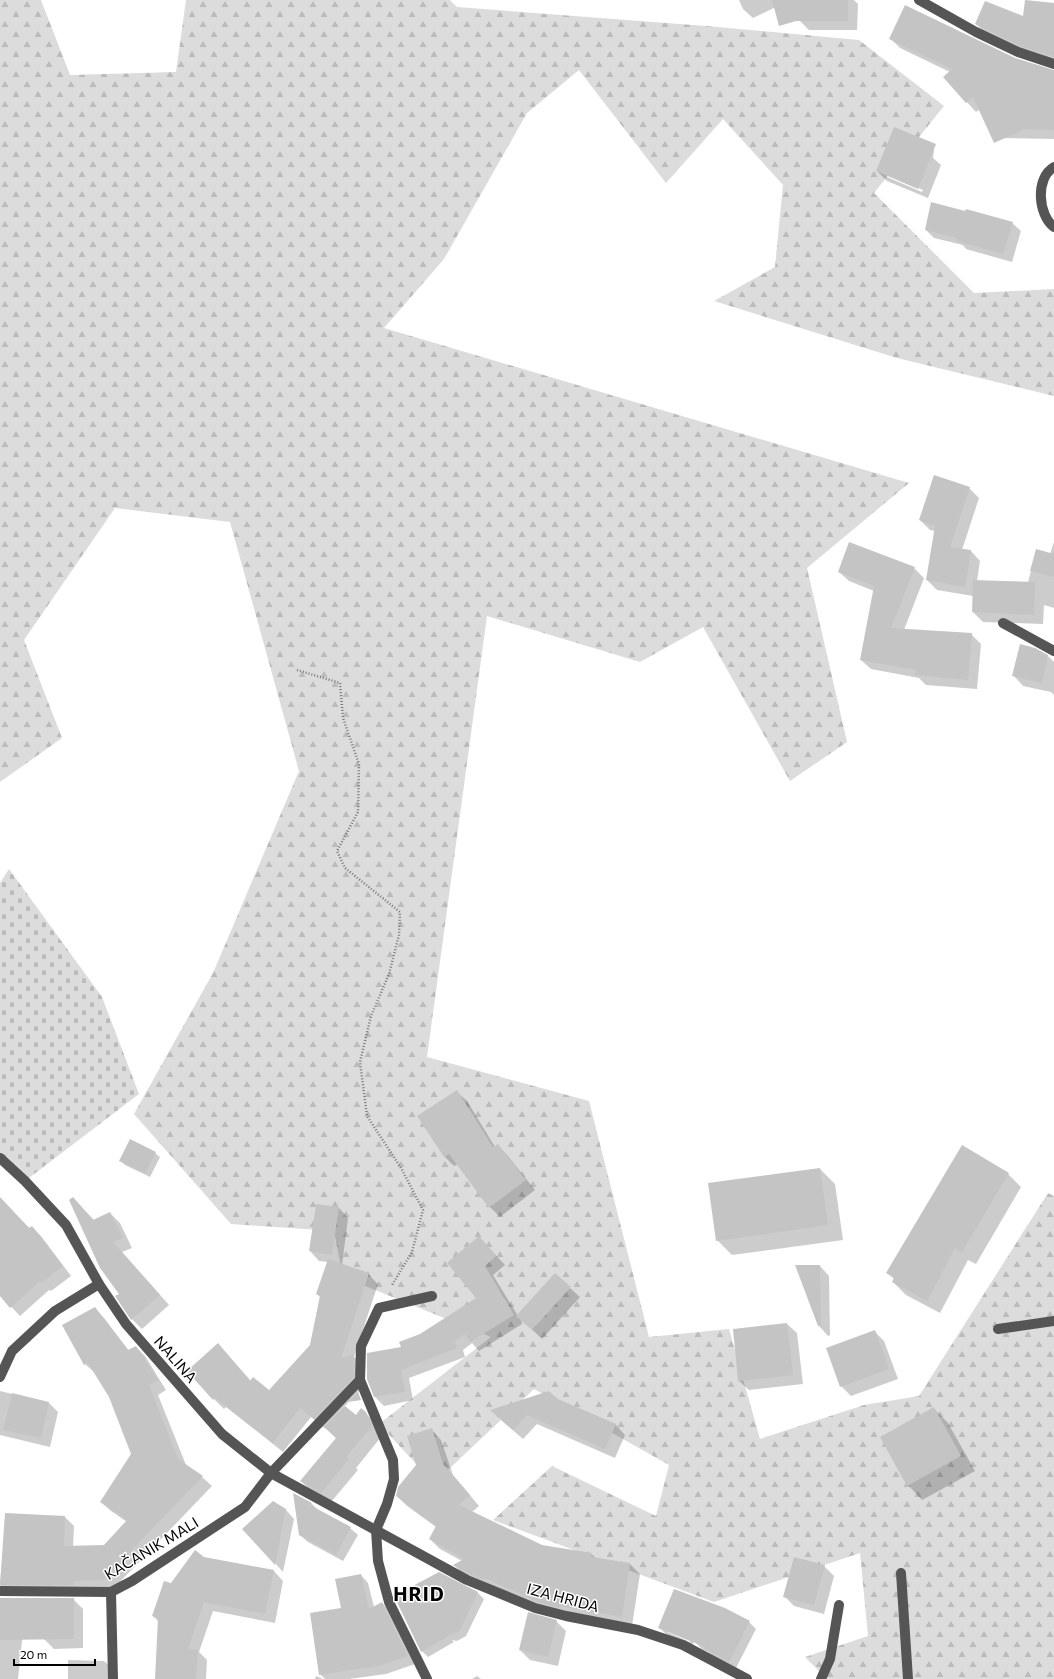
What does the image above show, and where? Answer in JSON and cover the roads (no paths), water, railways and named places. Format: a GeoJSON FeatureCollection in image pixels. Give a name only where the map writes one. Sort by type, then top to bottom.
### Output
{"type":"FeatureCollection","features":[{"type":"Feature","properties":{"kind":"street"},"geometry":{"type":"LineString","coordinates":[[918,0],[976,32],[1018,52],[1054,64]]}},
{"type":"Feature","properties":{"kind":"street"},"geometry":{"type":"LineString","coordinates":[[1054,167],[1050,169],[1045,176],[1041,189],[1041,201],[1045,217],[1054,227]]}},
{"type":"Feature","properties":{"kind":"street"},"geometry":{"type":"LineString","coordinates":[[1003,623],[1054,651]]}},
{"type":"Feature","properties":{"kind":"street","name":"NALINA"},"geometry":{"type":"LineString","coordinates":[[0,1158],[25,1181],[66,1225],[99,1284],[126,1324],[222,1434],[271,1473],[376,1530]]}},
{"type":"Feature","properties":{"kind":"street"},"geometry":{"type":"LineString","coordinates":[[0,1377],[12,1351],[55,1311],[99,1284]]}},
{"type":"Feature","properties":{"kind":"street"},"geometry":{"type":"LineString","coordinates":[[427,1679],[389,1602],[378,1561],[376,1530],[387,1504],[394,1479],[393,1460],[360,1380],[361,1346],[379,1308],[432,1296]]}},
{"type":"Feature","properties":{"kind":"street"},"geometry":{"type":"LineString","coordinates":[[998,1329],[1054,1321]]}},
{"type":"Feature","properties":{"kind":"street","name":"KAČANIK MALI"},"geometry":{"type":"LineString","coordinates":[[0,1591],[111,1592],[132,1581],[245,1507],[271,1473],[360,1380]]}},
{"type":"Feature","properties":{"kind":"street","name":"IZA HRIDA"},"geometry":{"type":"LineString","coordinates":[[376,1530],[467,1580],[535,1608],[566,1616],[638,1630],[683,1645],[747,1679]]}},
{"type":"Feature","properties":{"kind":"street"},"geometry":{"type":"LineString","coordinates":[[900,1573],[908,1679]]}},
{"type":"Feature","properties":{"kind":"street"},"geometry":{"type":"LineString","coordinates":[[111,1592],[113,1679]]}},
{"type":"Feature","properties":{"kind":"street"},"geometry":{"type":"LineString","coordinates":[[821,1679],[830,1659],[839,1605]]}},
{"type":"Feature","properties":{"kind":"district","name":"HRID"},"geometry":{"type":"Point","coordinates":[419,1593]}}]}
